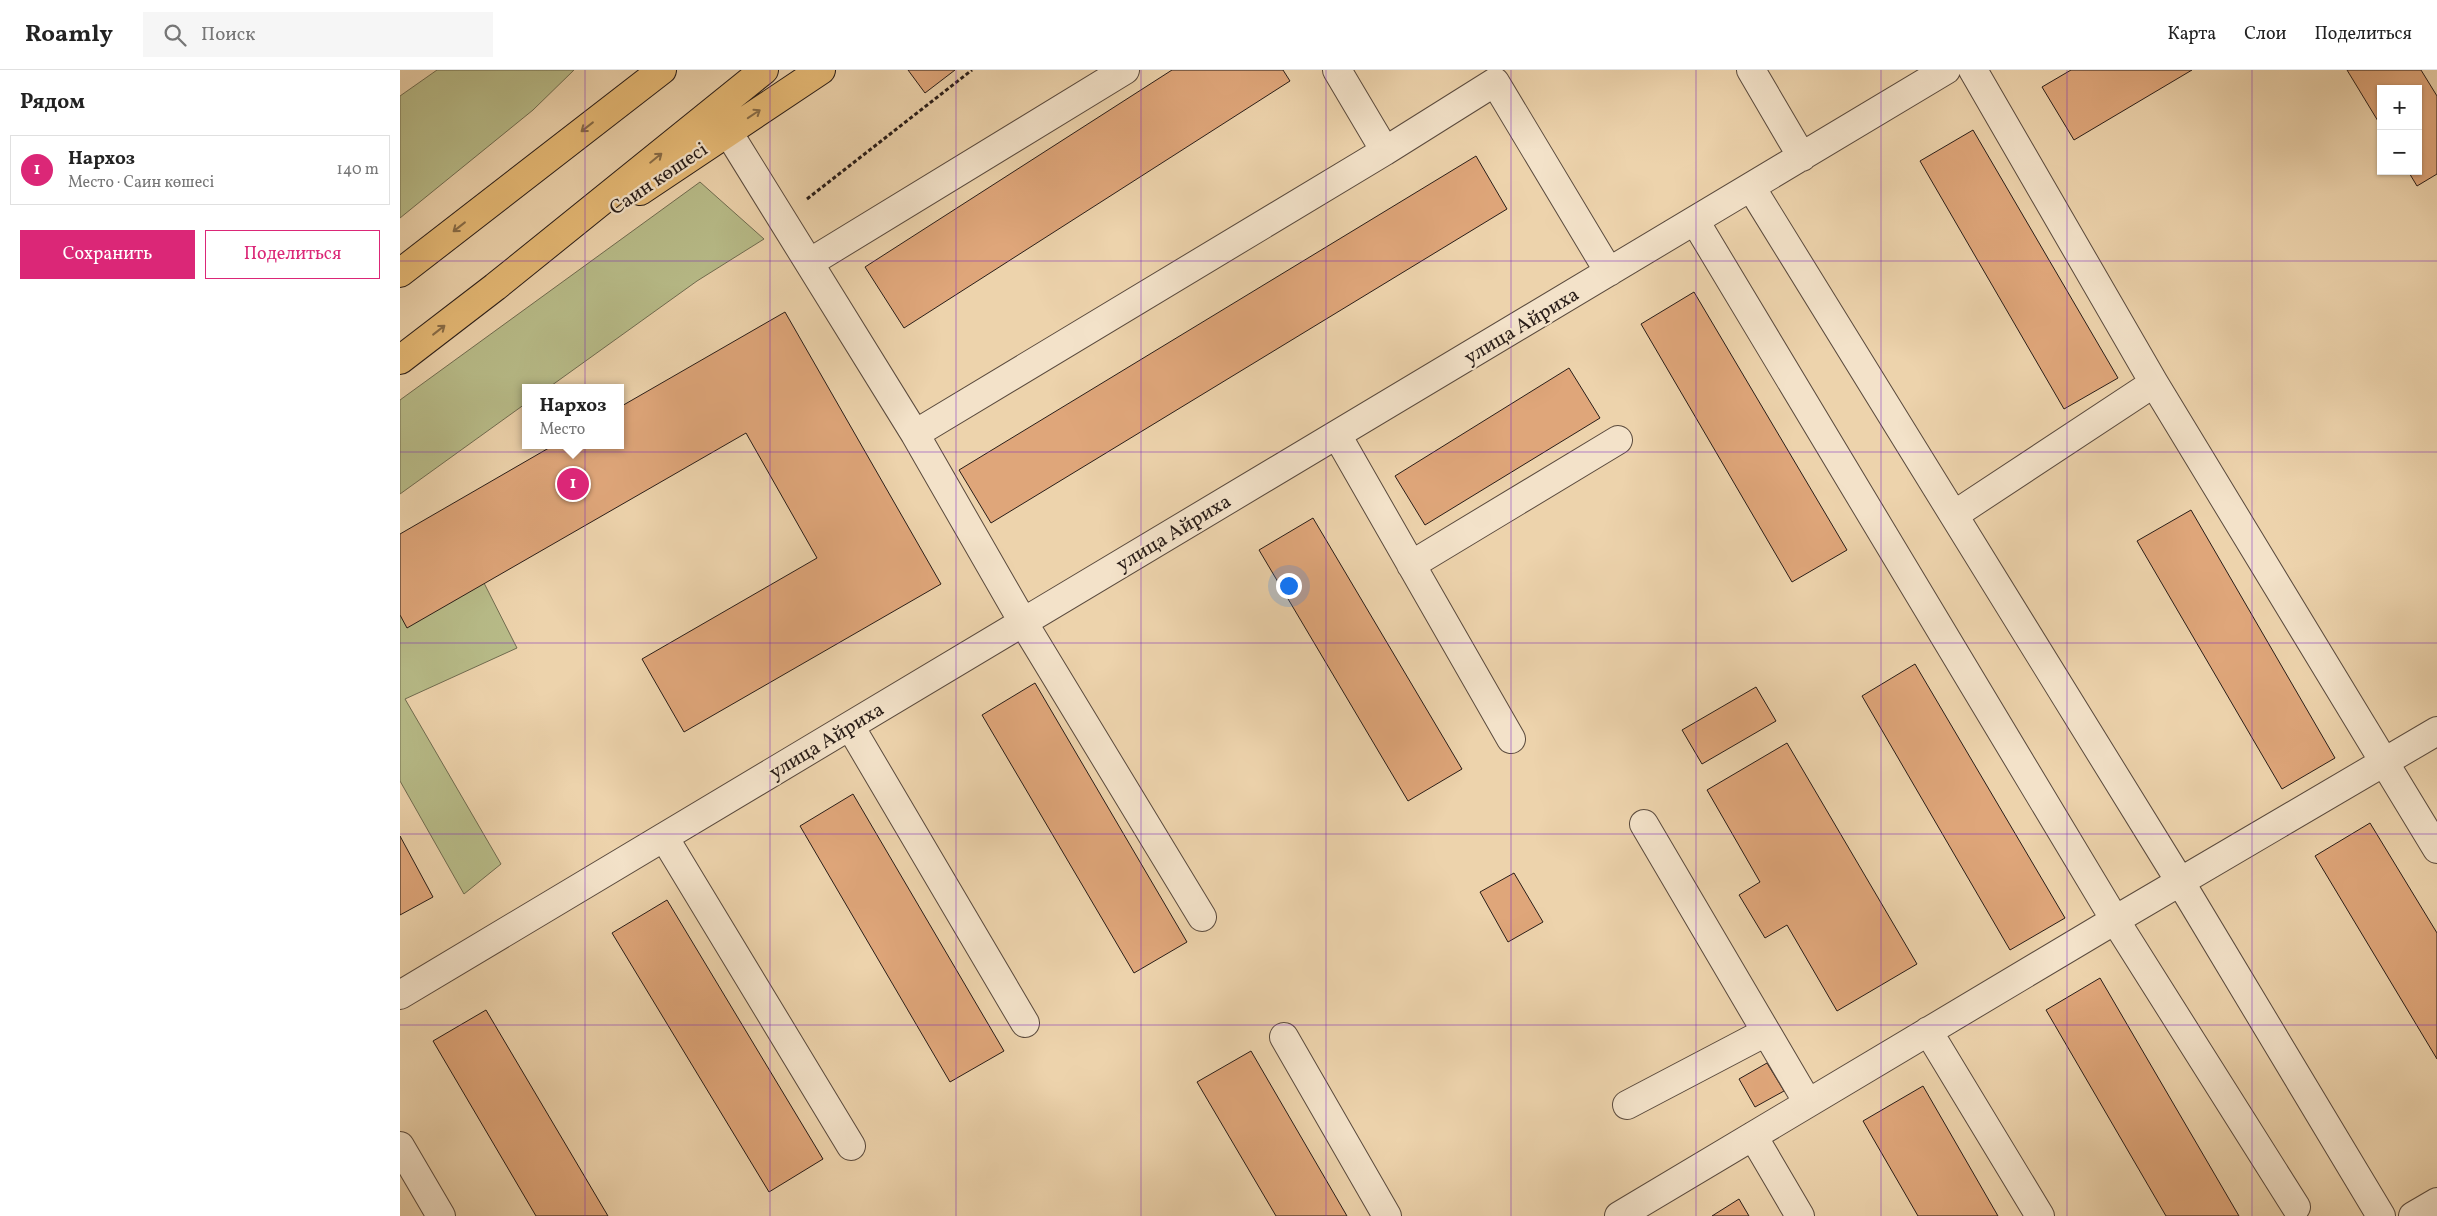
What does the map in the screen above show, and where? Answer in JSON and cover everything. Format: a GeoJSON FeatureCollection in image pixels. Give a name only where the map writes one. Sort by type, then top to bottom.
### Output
{"type":"FeatureCollection","features":[{"type":"Feature","properties":{"kind":"main road"},"geometry":{"type":"LineString","coordinates":[[626,97],[656,70]]}},
{"type":"Feature","properties":{"kind":"main road"},"geometry":{"type":"LineString","coordinates":[[400,273],[662,70]]}},
{"type":"Feature","properties":{"kind":"main road","name":"Саин көшесі"},"geometry":{"type":"LineString","coordinates":[[400,360],[495,287],[764,70]]}},
{"type":"Feature","properties":{"kind":"main road","name":"Саин көшесі"},"geometry":{"type":"LineString","coordinates":[[495,287],[821,70]]}},
{"type":"Feature","properties":{"kind":"street"},"geometry":{"type":"LineString","coordinates":[[809,264],[1124,70]]}},
{"type":"Feature","properties":{"kind":"street"},"geometry":{"type":"LineString","coordinates":[[1337,70],[1385,151]]}},
{"type":"Feature","properties":{"kind":"street"},"geometry":{"type":"LineString","coordinates":[[1752,70],[1802,157]]}},
{"type":"Feature","properties":{"kind":"street","name":"улица Айриха"},"geometry":{"type":"LineString","coordinates":[[400,994],[1946,70]]}},
{"type":"Feature","properties":{"kind":"street"},"geometry":{"type":"LineString","coordinates":[[1973,70],[2154,383],[2386,762],[2437,849]]}},
{"type":"Feature","properties":{"kind":"street"},"geometry":{"type":"LineString","coordinates":[[915,434],[1385,151],[1495,82],[1609,272]]}},
{"type":"Feature","properties":{"kind":"street"},"geometry":{"type":"LineString","coordinates":[[728,132],[915,434],[1023,622],[1202,917]]}},
{"type":"Feature","properties":{"kind":"street"},"geometry":{"type":"LineString","coordinates":[[1751,187],[2181,883],[2381,1216]]}},
{"type":"Feature","properties":{"kind":"street"},"geometry":{"type":"LineString","coordinates":[[1695,221],[2115,920],[2296,1207]]}},
{"type":"Feature","properties":{"kind":"street"},"geometry":{"type":"LineString","coordinates":[[1954,515],[2154,383]]}},
{"type":"Feature","properties":{"kind":"street"},"geometry":{"type":"LineString","coordinates":[[1337,435],[1511,739]]}},
{"type":"Feature","properties":{"kind":"street"},"geometry":{"type":"LineString","coordinates":[[1411,565],[1618,440]]}},
{"type":"Feature","properties":{"kind":"street"},"geometry":{"type":"LineString","coordinates":[[850,726],[1025,1023]]}},
{"type":"Feature","properties":{"kind":"street"},"geometry":{"type":"LineString","coordinates":[[1619,1216],[2115,920],[2437,732]]}},
{"type":"Feature","properties":{"kind":"street"},"geometry":{"type":"LineString","coordinates":[[1644,824],[1808,1103]]}},
{"type":"Feature","properties":{"kind":"street"},"geometry":{"type":"LineString","coordinates":[[664,837],[851,1146]]}},
{"type":"Feature","properties":{"kind":"street"},"geometry":{"type":"LineString","coordinates":[[1928,1031],[2040,1216]]}},
{"type":"Feature","properties":{"kind":"street"},"geometry":{"type":"LineString","coordinates":[[1627,1105],[1766,1032]]}},
{"type":"Feature","properties":{"kind":"street"},"geometry":{"type":"LineString","coordinates":[[1284,1037],[1387,1216]]}},
{"type":"Feature","properties":{"kind":"street"},"geometry":{"type":"LineString","coordinates":[[1753,1136],[1800,1216]]}},
{"type":"Feature","properties":{"kind":"street"},"geometry":{"type":"LineString","coordinates":[[400,1146],[441,1216]]}},
{"type":"Feature","properties":{"kind":"street"},"geometry":{"type":"LineString","coordinates":[[2413,1216],[2437,1202]]}},
{"type":"Feature","properties":{"kind":"path"},"geometry":{"type":"LineString","coordinates":[[782,218],[972,70]]}},
{"type":"Feature","properties":{"kind":"green space"},"geometry":{"type":"Polygon","coordinates":[[[437,70],[574,70],[533,110],[400,218],[400,96],[437,70]]]}},
{"type":"Feature","properties":{"kind":"green space"},"geometry":{"type":"Polygon","coordinates":[[[700,182],[764,239],[697,281],[554,384],[522,384],[522,406],[400,494],[400,400],[700,182]]]}},
{"type":"Feature","properties":{"kind":"green space"},"geometry":{"type":"Polygon","coordinates":[[[484,583],[517,648],[405,699],[501,864],[464,894],[400,781],[400,615],[484,583]]]}},
{"type":"Feature","properties":{"kind":"building"},"geometry":{"type":"Polygon","coordinates":[[[908,70],[955,70],[925,93],[908,70]]]}},
{"type":"Feature","properties":{"kind":"building"},"geometry":{"type":"Polygon","coordinates":[[[1172,70],[1283,70],[1290,81],[904,328],[865,267],[1172,70]]]}},
{"type":"Feature","properties":{"kind":"building"},"geometry":{"type":"Polygon","coordinates":[[[2071,70],[2192,70],[2074,140],[2042,87],[2071,70]]]}},
{"type":"Feature","properties":{"kind":"building"},"geometry":{"type":"Polygon","coordinates":[[[2347,70],[2421,70],[2437,96],[2437,174],[2417,186],[2410,175],[2422,175],[2422,85],[2377,85],[2377,119],[2347,70]]]}},
{"type":"Feature","properties":{"kind":"building"},"geometry":{"type":"Polygon","coordinates":[[[1973,130],[2118,378],[2064,409],[1920,161],[1973,130]]]}},
{"type":"Feature","properties":{"kind":"building"},"geometry":{"type":"Polygon","coordinates":[[[1476,156],[1507,209],[991,523],[959,470],[1476,156]]]}},
{"type":"Feature","properties":{"kind":"building"},"geometry":{"type":"Polygon","coordinates":[[[1694,292],[1847,550],[1792,582],[1641,324],[1694,292]]]}},
{"type":"Feature","properties":{"kind":"building"},"geometry":{"type":"Polygon","coordinates":[[[785,312],[941,584],[684,732],[642,659],[817,558],[746,433],[407,628],[400,615],[400,534],[547,449],[624,449],[624,405],[785,312]]]}},
{"type":"Feature","properties":{"kind":"building"},"geometry":{"type":"Polygon","coordinates":[[[1569,368],[1600,418],[1425,525],[1395,476],[1569,368]]]}},
{"type":"Feature","properties":{"kind":"building"},"geometry":{"type":"Polygon","coordinates":[[[2191,510],[2335,758],[2282,789],[2137,541],[2191,510]]]}},
{"type":"Feature","properties":{"kind":"building"},"geometry":{"type":"Polygon","coordinates":[[[1313,518],[1462,769],[1408,801],[1259,550],[1313,518]]]}},
{"type":"Feature","properties":{"kind":"building"},"geometry":{"type":"Polygon","coordinates":[[[1915,664],[2065,918],[2010,950],[1862,696],[1915,664]]]}},
{"type":"Feature","properties":{"kind":"building"},"geometry":{"type":"Polygon","coordinates":[[[1035,683],[1187,942],[1134,973],[982,715],[1035,683]]]}},
{"type":"Feature","properties":{"kind":"building"},"geometry":{"type":"Polygon","coordinates":[[[1756,687],[1776,721],[1702,764],[1682,730],[1756,687]]]}},
{"type":"Feature","properties":{"kind":"building"},"geometry":{"type":"Polygon","coordinates":[[[1787,743],[1917,964],[1837,1011],[1787,925],[1765,938],[1739,895],[1760,882],[1707,790],[1787,743]]]}},
{"type":"Feature","properties":{"kind":"building"},"geometry":{"type":"Polygon","coordinates":[[[853,794],[1004,1051],[950,1082],[800,826],[853,794]]]}},
{"type":"Feature","properties":{"kind":"building"},"geometry":{"type":"Polygon","coordinates":[[[2370,823],[2437,933],[2437,1059],[2315,856],[2370,823]]]}},
{"type":"Feature","properties":{"kind":"building"},"geometry":{"type":"Polygon","coordinates":[[[400,836],[433,897],[400,915],[400,836]]]}},
{"type":"Feature","properties":{"kind":"building"},"geometry":{"type":"Polygon","coordinates":[[[1514,873],[1543,922],[1508,942],[1480,892],[1514,873]]]}},
{"type":"Feature","properties":{"kind":"building"},"geometry":{"type":"Polygon","coordinates":[[[667,900],[823,1159],[769,1192],[612,933],[667,900]]]}},
{"type":"Feature","properties":{"kind":"building"},"geometry":{"type":"Polygon","coordinates":[[[2100,978],[2239,1216],[2166,1216],[2046,1010],[2100,978]]]}},
{"type":"Feature","properties":{"kind":"building"},"geometry":{"type":"Polygon","coordinates":[[[486,1010],[608,1216],[536,1216],[433,1041],[486,1010]]]}},
{"type":"Feature","properties":{"kind":"building"},"geometry":{"type":"Polygon","coordinates":[[[1251,1051],[1347,1216],[1276,1216],[1197,1082],[1251,1051]]]}},
{"type":"Feature","properties":{"kind":"building"},"geometry":{"type":"Polygon","coordinates":[[[1767,1063],[1784,1091],[1755,1107],[1739,1079],[1767,1063]]]}},
{"type":"Feature","properties":{"kind":"building"},"geometry":{"type":"Polygon","coordinates":[[[1923,1086],[1998,1216],[1918,1216],[1863,1121],[1923,1086]]]}},
{"type":"Feature","properties":{"kind":"building"},"geometry":{"type":"Polygon","coordinates":[[[1739,1199],[1749,1216],[1712,1216],[1739,1199]]]}},
{"type":"Feature","properties":{"kind":"place","name":"Нархоз"},"geometry":{"type":"Point","coordinates":[573,484]}}]}
